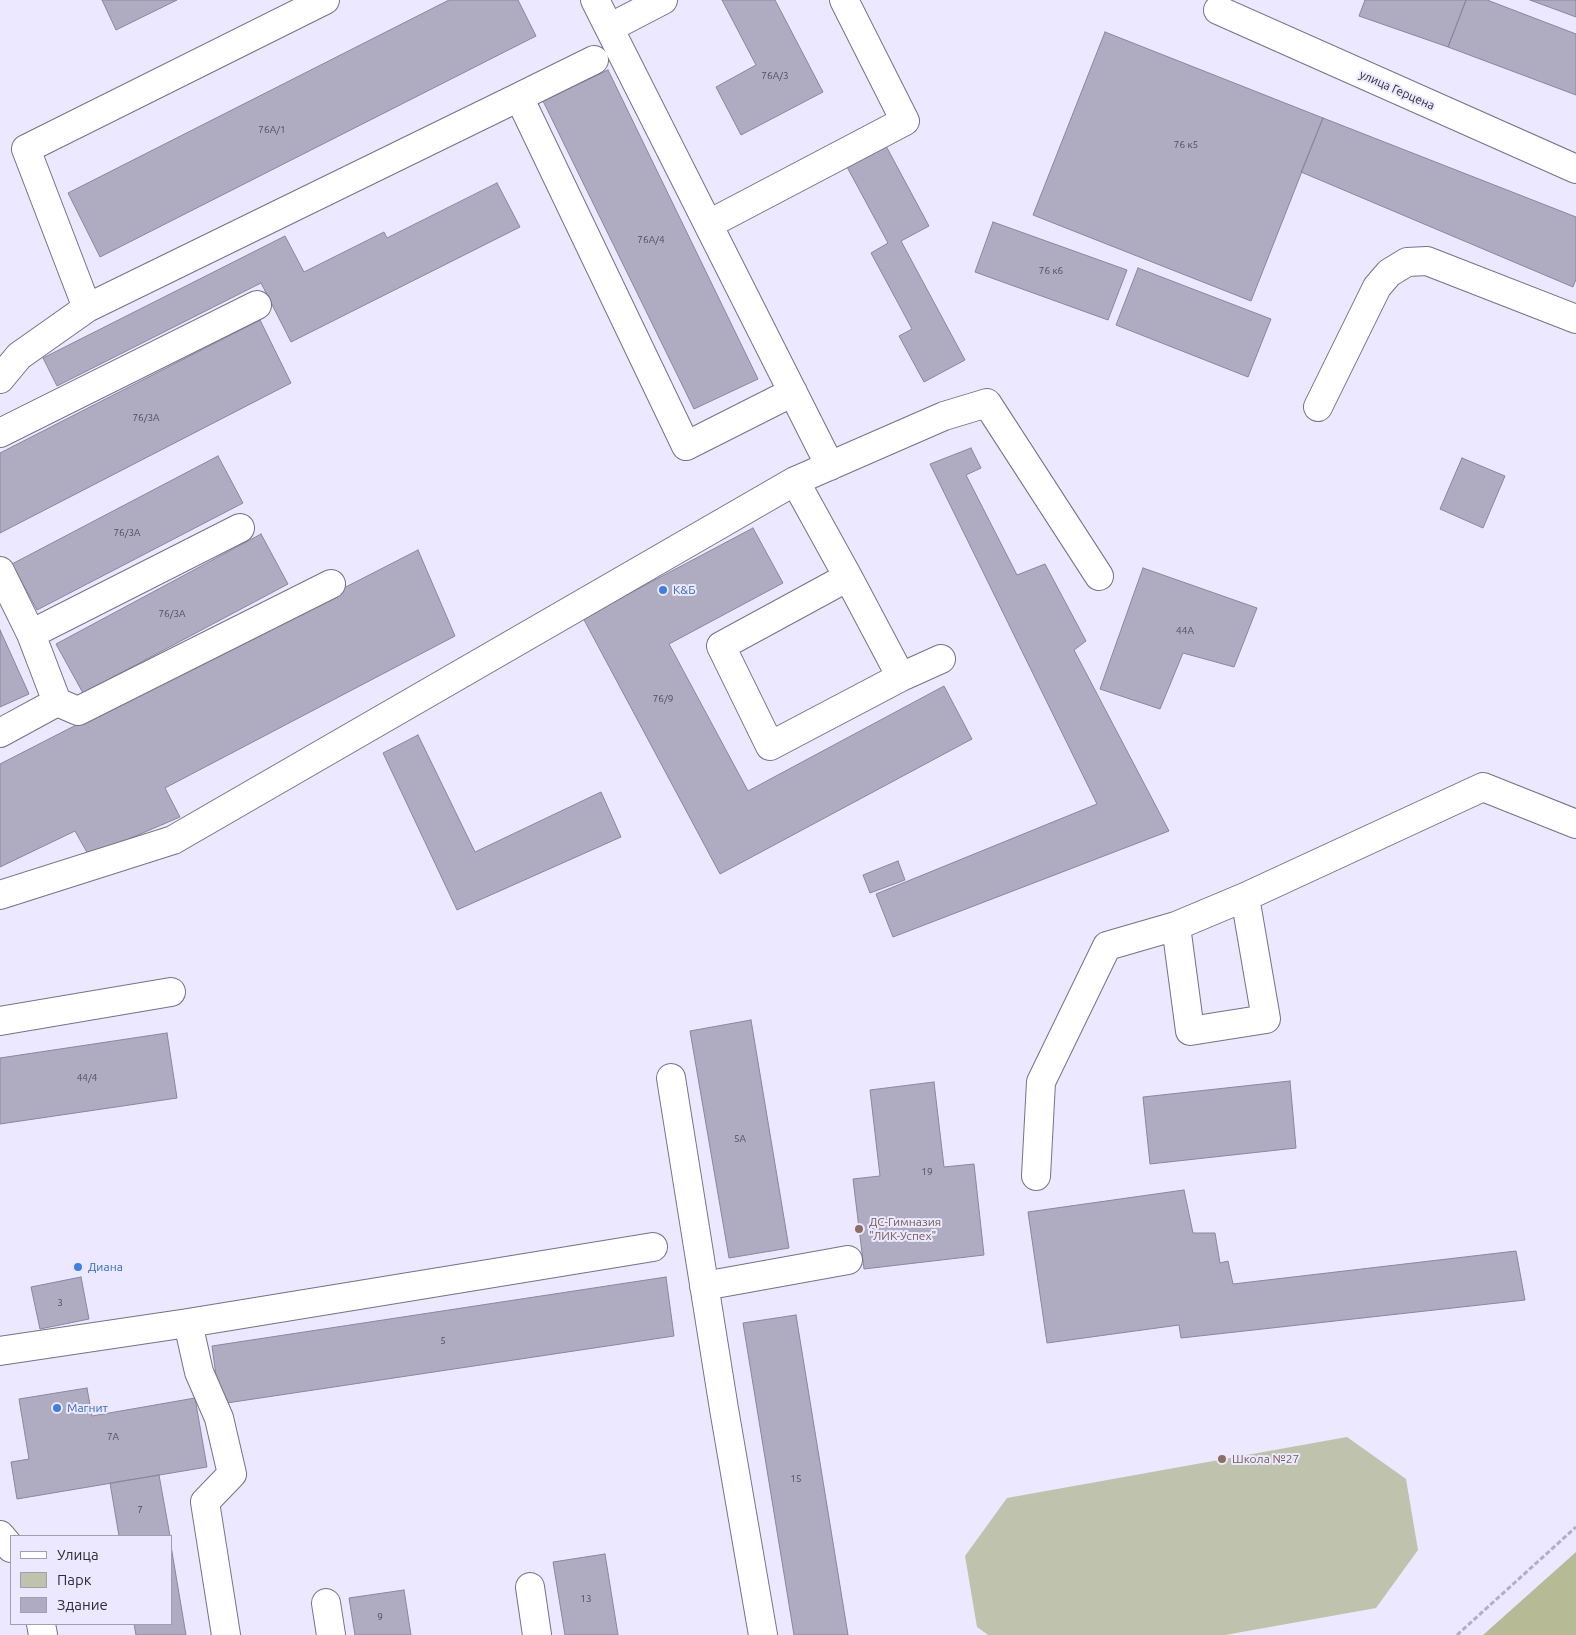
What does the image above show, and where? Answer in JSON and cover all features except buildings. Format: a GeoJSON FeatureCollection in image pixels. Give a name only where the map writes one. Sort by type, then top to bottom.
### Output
{"type":"FeatureCollection","features":[{"type":"Feature","properties":{"kind":"street"},"geometry":{"type":"LineString","coordinates":[[86,308],[26,149],[325,0]]}},
{"type":"Feature","properties":{"kind":"street"},"geometry":{"type":"LineString","coordinates":[[595,0],[830,466]]}},
{"type":"Feature","properties":{"kind":"street"},"geometry":{"type":"LineString","coordinates":[[613,26],[662,0]]}},
{"type":"Feature","properties":{"kind":"street"},"geometry":{"type":"LineString","coordinates":[[709,224],[904,121],[844,0]]}},
{"type":"Feature","properties":{"kind":"street","name":"улица Герцена"},"geometry":{"type":"LineString","coordinates":[[1218,10],[1576,170]]}},
{"type":"Feature","properties":{"kind":"street"},"geometry":{"type":"LineString","coordinates":[[0,379],[19,356],[86,308],[594,60]]}},
{"type":"Feature","properties":{"kind":"street"},"geometry":{"type":"LineString","coordinates":[[519,97],[686,446],[793,392]]}},
{"type":"Feature","properties":{"kind":"street"},"geometry":{"type":"LineString","coordinates":[[1318,407],[1377,287],[1389,273],[1407,262],[1427,261],[1576,319]]}},
{"type":"Feature","properties":{"kind":"street"},"geometry":{"type":"LineString","coordinates":[[0,433],[258,305]]}},
{"type":"Feature","properties":{"kind":"street"},"geometry":{"type":"LineString","coordinates":[[0,895],[173,840],[795,481],[944,416],[987,403],[1099,576]]}},
{"type":"Feature","properties":{"kind":"street"},"geometry":{"type":"LineString","coordinates":[[795,481],[901,677]]}},
{"type":"Feature","properties":{"kind":"street"},"geometry":{"type":"LineString","coordinates":[[31,634],[240,528]]}},
{"type":"Feature","properties":{"kind":"street"},"geometry":{"type":"LineString","coordinates":[[0,571],[31,634],[57,702],[78,711],[331,584]]}},
{"type":"Feature","properties":{"kind":"street"},"geometry":{"type":"LineString","coordinates":[[848,578],[721,646],[770,746],[901,677],[941,659]]}},
{"type":"Feature","properties":{"kind":"street"},"geometry":{"type":"LineString","coordinates":[[0,733],[57,702]]}},
{"type":"Feature","properties":{"kind":"street"},"geometry":{"type":"LineString","coordinates":[[1036,1176],[1041,1082],[1107,946],[1176,926],[1483,788],[1576,824]]}},
{"type":"Feature","properties":{"kind":"street"},"geometry":{"type":"LineString","coordinates":[[1176,926],[1190,1032],[1266,1019],[1244,897]]}},
{"type":"Feature","properties":{"kind":"street"},"geometry":{"type":"LineString","coordinates":[[0,1021],[171,992]]}},
{"type":"Feature","properties":{"kind":"street"},"geometry":{"type":"LineString","coordinates":[[670,1078],[763,1635]]}},
{"type":"Feature","properties":{"kind":"street"},"geometry":{"type":"LineString","coordinates":[[0,1351],[188,1323],[653,1246]]}},
{"type":"Feature","properties":{"kind":"street"},"geometry":{"type":"LineString","coordinates":[[704,1286],[848,1260]]}},
{"type":"Feature","properties":{"kind":"street"},"geometry":{"type":"LineString","coordinates":[[188,1323],[199,1372],[219,1418],[232,1474],[205,1502],[226,1635]]}},
{"type":"Feature","properties":{"kind":"street"},"geometry":{"type":"LineString","coordinates":[[0,1535],[10,1547]]}},
{"type":"Feature","properties":{"kind":"street"},"geometry":{"type":"LineString","coordinates":[[530,1587],[537,1635]]}},
{"type":"Feature","properties":{"kind":"street"},"geometry":{"type":"LineString","coordinates":[[326,1603],[331,1635]]}},
{"type":"Feature","properties":{"kind":"path"},"geometry":{"type":"LineString","coordinates":[[1457,1635],[1576,1527]]}},
{"type":"Feature","properties":{"kind":"green space"},"geometry":{"type":"Polygon","coordinates":[[[1347,1437],[1406,1479],[1418,1550],[1376,1608],[1225,1635],[988,1635],[977,1627],[965,1556],[1007,1498],[1347,1437]]]}},
{"type":"Feature","properties":{"kind":"green space"},"geometry":{"type":"Polygon","coordinates":[[[1576,1552],[1576,1635],[1483,1635],[1576,1552]]]}},
{"type":"Feature","properties":{"kind":"place","name":"К&Б"},"geometry":{"type":"Point","coordinates":[663,590]}},
{"type":"Feature","properties":{"kind":"place","name":"ДС-Гимназия \"ЛИК-Успех\""},"geometry":{"type":"Point","coordinates":[859,1229]}},
{"type":"Feature","properties":{"kind":"place","name":"Диана"},"geometry":{"type":"Point","coordinates":[78,1267]}},
{"type":"Feature","properties":{"kind":"place","name":"Магнит"},"geometry":{"type":"Point","coordinates":[57,1408]}},
{"type":"Feature","properties":{"kind":"place","name":"Школа №27"},"geometry":{"type":"Point","coordinates":[1222,1459]}}]}
